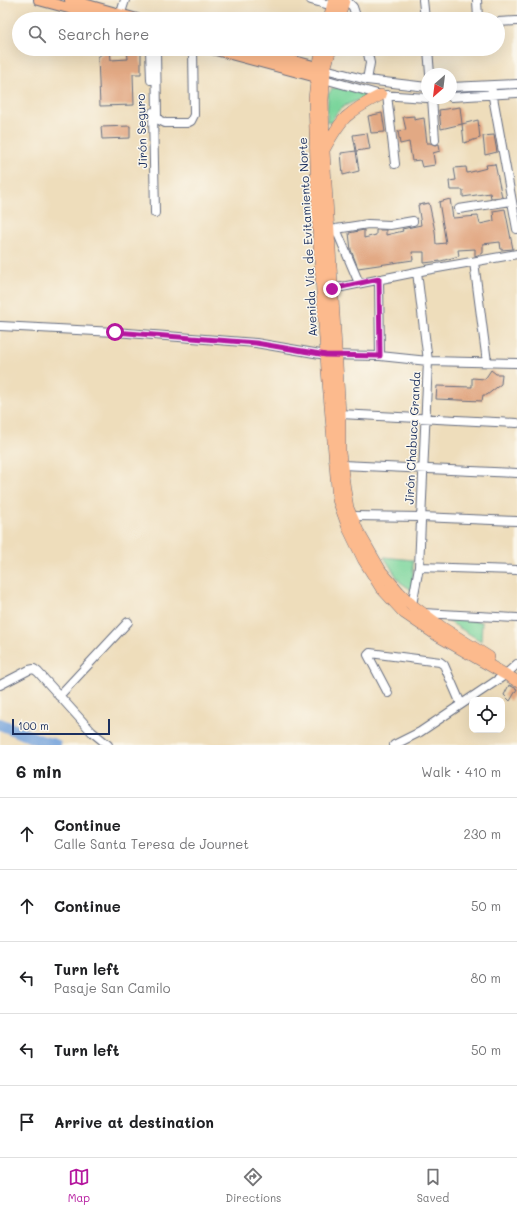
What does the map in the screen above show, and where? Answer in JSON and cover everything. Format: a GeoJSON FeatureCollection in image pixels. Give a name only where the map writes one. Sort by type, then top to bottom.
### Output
{"type":"FeatureCollection","features":[{"type":"Feature","properties":{"kind":"highway"},"geometry":{"type":"LineString","coordinates":[[341,12],[345,0]]}},
{"type":"Feature","properties":{"kind":"highway"},"geometry":{"type":"LineString","coordinates":[[321,73],[322,56]]}},
{"type":"Feature","properties":{"kind":"highway"},"geometry":{"type":"LineString","coordinates":[[321,73],[328,56]]}},
{"type":"Feature","properties":{"kind":"highway","name":"Avenida Vía de Evitamiento Norte"},"geometry":{"type":"LineString","coordinates":[[321,73],[331,356],[338,500],[348,528],[363,560],[381,588],[404,613],[438,636],[512,671]]}},
{"type":"Feature","properties":{"kind":"highway","name":"Avenida Vía de Evitamiento Norte"},"geometry":{"type":"LineString","coordinates":[[321,73],[314,98],[332,289],[331,356],[340,414],[340,453],[348,508],[353,516],[358,531],[381,570],[399,592],[412,605],[443,628],[512,671],[517,681]]}},
{"type":"Feature","properties":{"kind":"highway"},"geometry":{"type":"LineString","coordinates":[[324,151],[334,133],[346,117],[368,102],[384,95]]}},
{"type":"Feature","properties":{"kind":"main road"},"geometry":{"type":"LineString","coordinates":[[39,0],[69,3],[102,12]]}},
{"type":"Feature","properties":{"kind":"main road"},"geometry":{"type":"LineString","coordinates":[[69,3],[92,12]]}},
{"type":"Feature","properties":{"kind":"main road"},"geometry":{"type":"LineString","coordinates":[[244,56],[321,73]]}},
{"type":"Feature","properties":{"kind":"main road"},"geometry":{"type":"LineString","coordinates":[[269,56],[321,73]]}},
{"type":"Feature","properties":{"kind":"street"},"geometry":{"type":"LineString","coordinates":[[121,12],[125,0]]}},
{"type":"Feature","properties":{"kind":"street"},"geometry":{"type":"LineString","coordinates":[[311,0],[333,3]]}},
{"type":"Feature","properties":{"kind":"street"},"geometry":{"type":"LineString","coordinates":[[345,0],[353,7],[355,12]]}},
{"type":"Feature","properties":{"kind":"street"},"geometry":{"type":"LineString","coordinates":[[423,0],[424,12]]}},
{"type":"Feature","properties":{"kind":"street"},"geometry":{"type":"LineString","coordinates":[[477,0],[478,12]]}},
{"type":"Feature","properties":{"kind":"street"},"geometry":{"type":"LineString","coordinates":[[505,22],[517,21]]}},
{"type":"Feature","properties":{"kind":"street","name":"Jirón Seguro"},"geometry":{"type":"LineString","coordinates":[[150,56],[155,213]]}},
{"type":"Feature","properties":{"kind":"street"},"geometry":{"type":"LineString","coordinates":[[156,56],[157,117],[164,123],[187,123],[191,121],[194,115],[194,56]]}},
{"type":"Feature","properties":{"kind":"street"},"geometry":{"type":"LineString","coordinates":[[367,80],[370,63],[368,56]]}},
{"type":"Feature","properties":{"kind":"street"},"geometry":{"type":"LineString","coordinates":[[429,56],[430,68]]}},
{"type":"Feature","properties":{"kind":"street"},"geometry":{"type":"LineString","coordinates":[[321,73],[421,86]]}},
{"type":"Feature","properties":{"kind":"street"},"geometry":{"type":"LineString","coordinates":[[321,73],[384,95],[421,98]]}},
{"type":"Feature","properties":{"kind":"street"},"geometry":{"type":"LineString","coordinates":[[457,87],[517,84]]}},
{"type":"Feature","properties":{"kind":"street"},"geometry":{"type":"LineString","coordinates":[[491,86],[517,230]]}},
{"type":"Feature","properties":{"kind":"street"},"geometry":{"type":"LineString","coordinates":[[457,97],[517,93]]}},
{"type":"Feature","properties":{"kind":"street"},"geometry":{"type":"LineString","coordinates":[[384,95],[395,164]]}},
{"type":"Feature","properties":{"kind":"street"},"geometry":{"type":"LineString","coordinates":[[432,104],[435,140]]}},
{"type":"Feature","properties":{"kind":"street"},"geometry":{"type":"LineString","coordinates":[[459,209],[512,201]]}},
{"type":"Feature","properties":{"kind":"street"},"geometry":{"type":"LineString","coordinates":[[359,283],[327,230],[368,224],[390,225],[413,221]]}},
{"type":"Feature","properties":{"kind":"street"},"geometry":{"type":"LineString","coordinates":[[332,289],[517,254]]}},
{"type":"Feature","properties":{"kind":"street"},"geometry":{"type":"LineString","coordinates":[[474,262],[487,362]]}},
{"type":"Feature","properties":{"kind":"street","name":"Jirón Chabuca Granda"},"geometry":{"type":"LineString","coordinates":[[412,605],[419,567],[428,361],[417,272]]}},
{"type":"Feature","properties":{"kind":"street"},"geometry":{"type":"LineString","coordinates":[[379,279],[380,356]]}},
{"type":"Feature","properties":{"kind":"street"},"geometry":{"type":"LineString","coordinates":[[0,326],[256,343],[331,356],[380,356],[428,361],[517,363]]}},
{"type":"Feature","properties":{"kind":"street"},"geometry":{"type":"LineString","coordinates":[[340,414],[517,423]]}},
{"type":"Feature","properties":{"kind":"street"},"geometry":{"type":"LineString","coordinates":[[342,465],[517,473]]}},
{"type":"Feature","properties":{"kind":"street"},"geometry":{"type":"LineString","coordinates":[[353,516],[517,521]]}},
{"type":"Feature","properties":{"kind":"street"},"geometry":{"type":"LineString","coordinates":[[419,567],[517,570]]}},
{"type":"Feature","properties":{"kind":"street"},"geometry":{"type":"LineString","coordinates":[[423,613],[517,618]]}},
{"type":"Feature","properties":{"kind":"street"},"geometry":{"type":"LineString","coordinates":[[59,696],[128,622]]}},
{"type":"Feature","properties":{"kind":"street"},"geometry":{"type":"LineString","coordinates":[[388,693],[368,655],[370,653],[440,662],[444,665],[461,704]]}},
{"type":"Feature","properties":{"kind":"street"},"geometry":{"type":"LineString","coordinates":[[0,685],[29,670],[34,669],[92,732],[108,745]]}},
{"type":"Feature","properties":{"kind":"street"},"geometry":{"type":"LineString","coordinates":[[394,745],[420,732],[512,671]]}},
{"type":"Feature","properties":{"kind":"green space"},"geometry":{"type":"Polygon","coordinates":[[[338,87],[364,93],[365,98],[345,106],[337,113],[332,123],[327,122],[328,95],[332,89],[338,87]]]}},
{"type":"Feature","properties":{"kind":"green space"},"geometry":{"type":"Polygon","coordinates":[[[384,557],[413,560],[413,591],[400,582],[384,557]]]}},
{"type":"Feature","properties":{"kind":"green space"},"geometry":{"type":"Polygon","coordinates":[[[438,615],[482,622],[481,641],[438,615]]]}},
{"type":"Feature","properties":{"kind":"building"},"geometry":{"type":"Polygon","coordinates":[[[111,56],[111,60],[128,59],[128,56],[141,56],[141,74],[133,74],[134,105],[100,106],[98,57],[111,56]]]}},
{"type":"Feature","properties":{"kind":"building"},"geometry":{"type":"Polygon","coordinates":[[[460,107],[462,124],[441,129],[439,110],[460,107]]]}},
{"type":"Feature","properties":{"kind":"building"},"geometry":{"type":"Polygon","coordinates":[[[382,113],[385,132],[371,133],[368,116],[382,113]]]}},
{"type":"Feature","properties":{"kind":"building"},"geometry":{"type":"Polygon","coordinates":[[[414,116],[414,120],[424,118],[427,143],[435,145],[439,144],[440,151],[433,153],[435,165],[422,167],[420,160],[412,161],[409,142],[400,144],[398,131],[406,130],[403,117],[414,116]]]}},
{"type":"Feature","properties":{"kind":"building"},"geometry":{"type":"Polygon","coordinates":[[[478,120],[480,138],[464,143],[462,124],[478,120]]]}},
{"type":"Feature","properties":{"kind":"building"},"geometry":{"type":"Polygon","coordinates":[[[130,126],[130,138],[102,139],[101,127],[130,126]]]}},
{"type":"Feature","properties":{"kind":"building"},"geometry":{"type":"Polygon","coordinates":[[[367,133],[370,149],[356,151],[353,135],[367,133]]]}},
{"type":"Feature","properties":{"kind":"building"},"geometry":{"type":"Polygon","coordinates":[[[494,135],[497,152],[485,155],[483,136],[494,135]]]}},
{"type":"Feature","properties":{"kind":"building"},"geometry":{"type":"Polygon","coordinates":[[[356,151],[359,171],[343,175],[341,153],[356,151]]]}},
{"type":"Feature","properties":{"kind":"building"},"geometry":{"type":"Polygon","coordinates":[[[495,164],[502,197],[491,198],[490,193],[463,197],[463,190],[450,190],[449,181],[456,180],[454,168],[466,167],[467,173],[487,168],[486,165],[495,164]]]}},
{"type":"Feature","properties":{"kind":"building"},"geometry":{"type":"Polygon","coordinates":[[[450,199],[453,218],[478,216],[480,224],[494,221],[493,211],[505,209],[513,249],[501,250],[500,242],[483,244],[483,253],[475,256],[475,249],[458,250],[459,256],[441,261],[424,263],[424,252],[412,252],[413,260],[358,268],[351,250],[349,233],[364,230],[364,238],[376,235],[376,230],[386,230],[386,235],[403,231],[402,229],[421,225],[418,205],[429,203],[435,231],[436,244],[446,243],[439,202],[450,199]]]}},
{"type":"Feature","properties":{"kind":"building"},"geometry":{"type":"Polygon","coordinates":[[[491,370],[496,374],[502,374],[501,384],[487,395],[483,395],[482,401],[436,399],[437,386],[472,387],[472,378],[485,379],[491,370]]]}},
{"type":"Feature","properties":{"kind":"building"},"geometry":{"type":"Polygon","coordinates":[[[509,685],[517,689],[510,701],[504,695],[509,685]]]}},
{"type":"Feature","properties":{"kind":"waterway"},"geometry":{"type":"LineString","coordinates":[[0,724],[41,741],[55,745]]}},
{"type":"Feature","properties":{"kind":"route"},"geometry":{"type":"LineString","coordinates":[[115,332],[256,343],[326,355],[380,356],[379,279],[332,289]]}}]}
